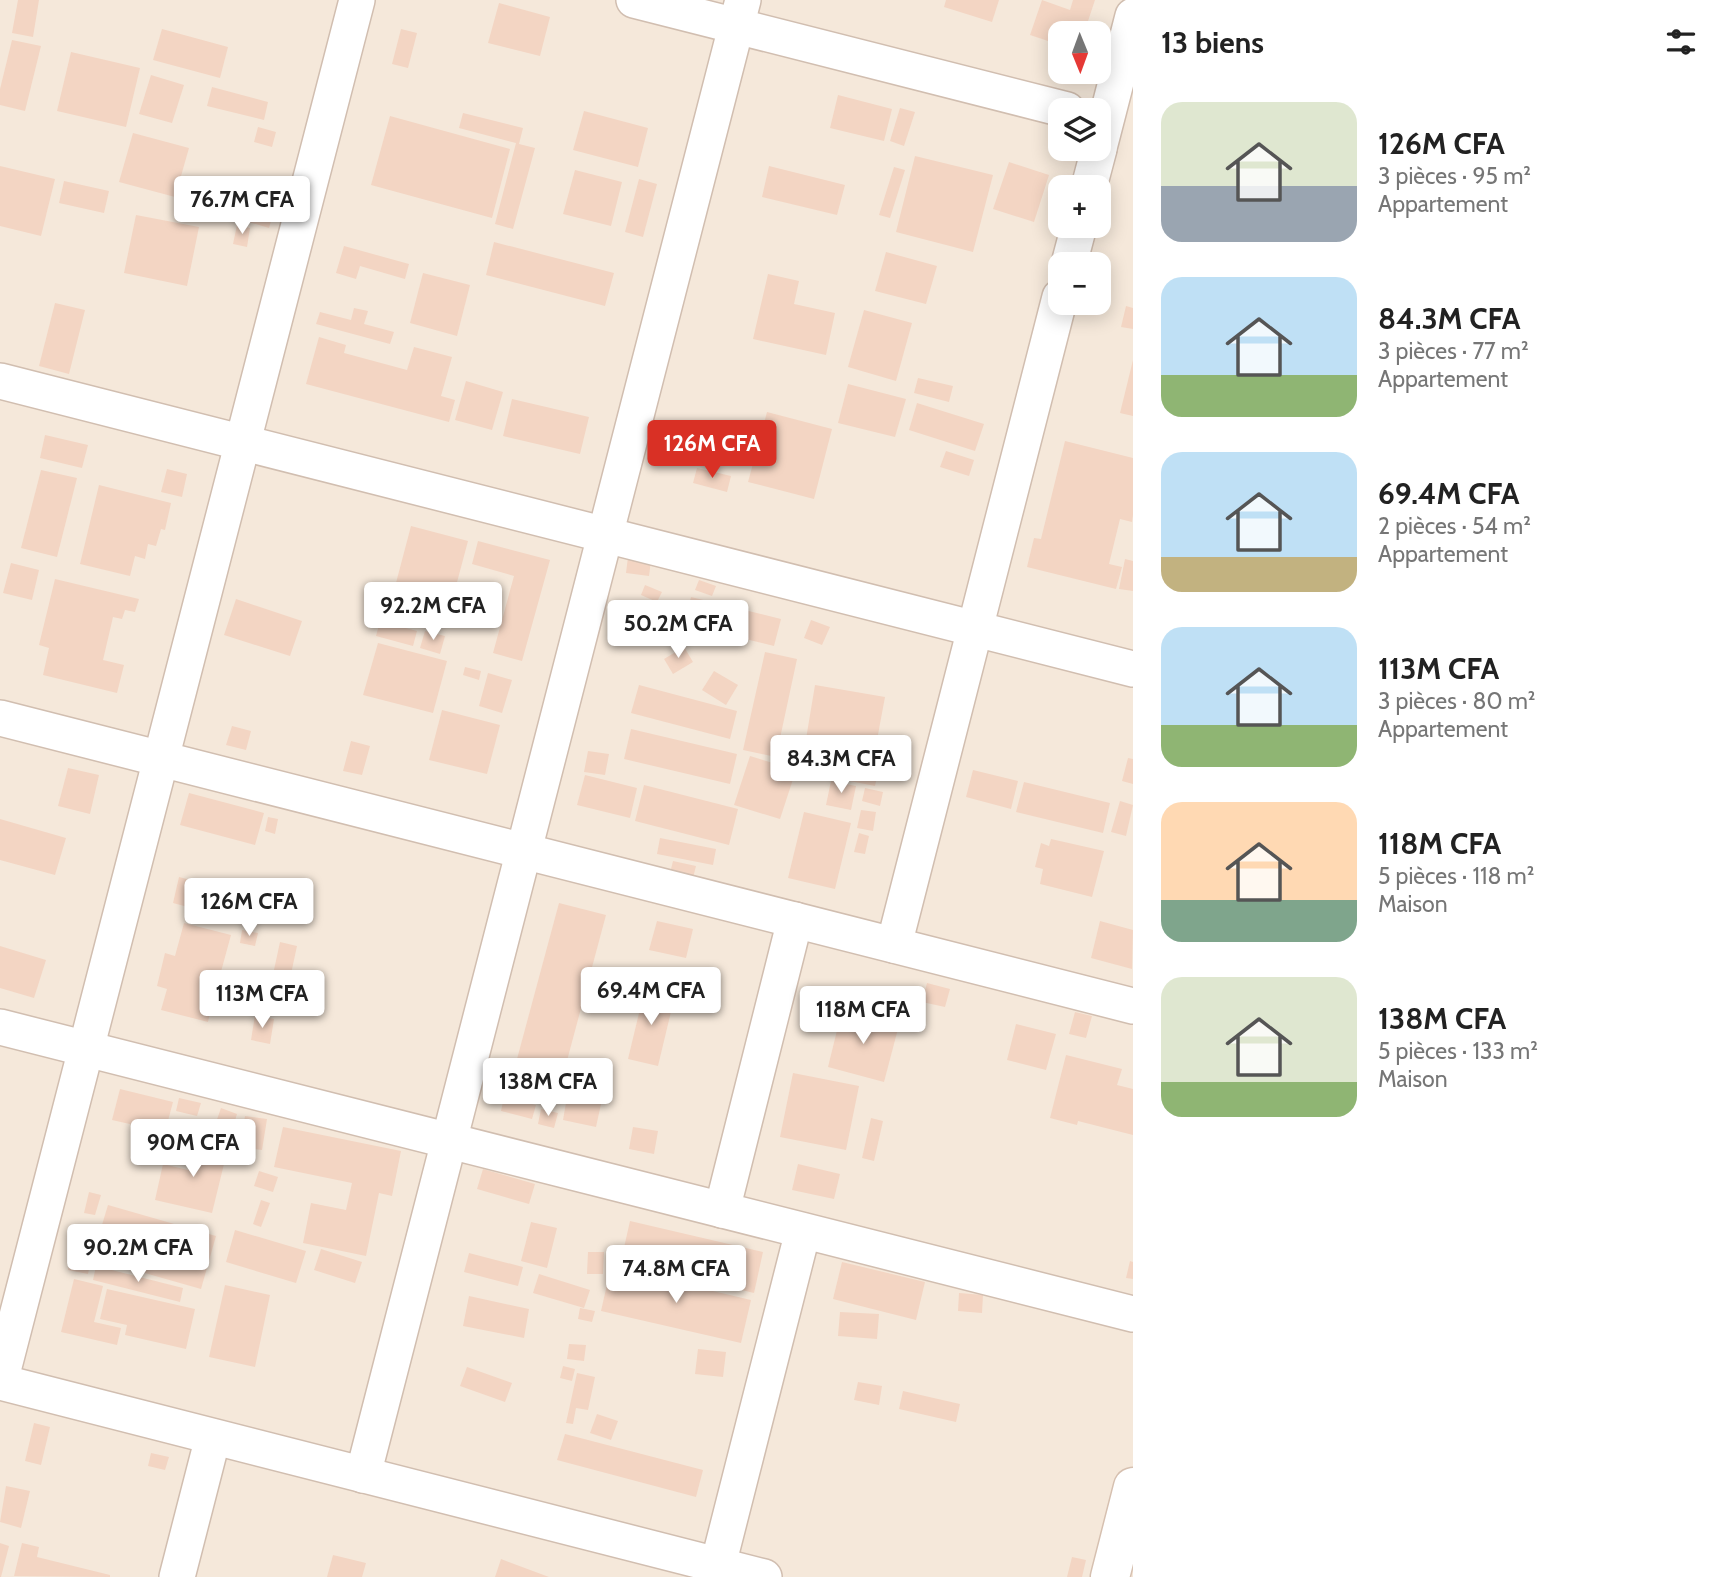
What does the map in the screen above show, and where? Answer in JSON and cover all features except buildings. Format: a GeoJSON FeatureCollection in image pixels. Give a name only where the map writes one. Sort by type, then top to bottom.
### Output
{"type":"FeatureCollection","features":[{"type":"Feature","properties":{"kind":"street"},"geometry":{"type":"LineString","coordinates":[[356,0],[0,1382],[762,1577]]}},
{"type":"Feature","properties":{"kind":"street"},"geometry":{"type":"LineString","coordinates":[[634,0],[740,13],[1048,104]]}},
{"type":"Feature","properties":{"kind":"street"},"geometry":{"type":"LineString","coordinates":[[363,1475],[740,13]]}},
{"type":"Feature","properties":{"kind":"street"},"geometry":{"type":"LineString","coordinates":[[1111,114],[1133,16]]}},
{"type":"Feature","properties":{"kind":"street"},"geometry":{"type":"LineString","coordinates":[[894,945],[1055,315]]}},
{"type":"Feature","properties":{"kind":"street"},"geometry":{"type":"LineString","coordinates":[[0,380],[1133,669]]}},
{"type":"Feature","properties":{"kind":"street"},"geometry":{"type":"LineString","coordinates":[[0,718],[1133,1006]]}},
{"type":"Feature","properties":{"kind":"street"},"geometry":{"type":"LineString","coordinates":[[722,1210],[795,920]]}},
{"type":"Feature","properties":{"kind":"street"},"geometry":{"type":"LineString","coordinates":[[0,1027],[1133,1314]]}},
{"type":"Feature","properties":{"kind":"street"},"geometry":{"type":"LineString","coordinates":[[718,1565],[803,1231]]}},
{"type":"Feature","properties":{"kind":"street"},"geometry":{"type":"LineString","coordinates":[[177,1577],[213,1437]]}},
{"type":"Feature","properties":{"kind":"street"},"geometry":{"type":"LineString","coordinates":[[1110,1577],[1133,1487]]}},
{"type":"Feature","properties":{"kind":"shaded area"},"geometry":{"type":"Polygon","coordinates":[[[0,0],[1133,0],[1133,1577],[0,1577],[0,0]]]}}]}
